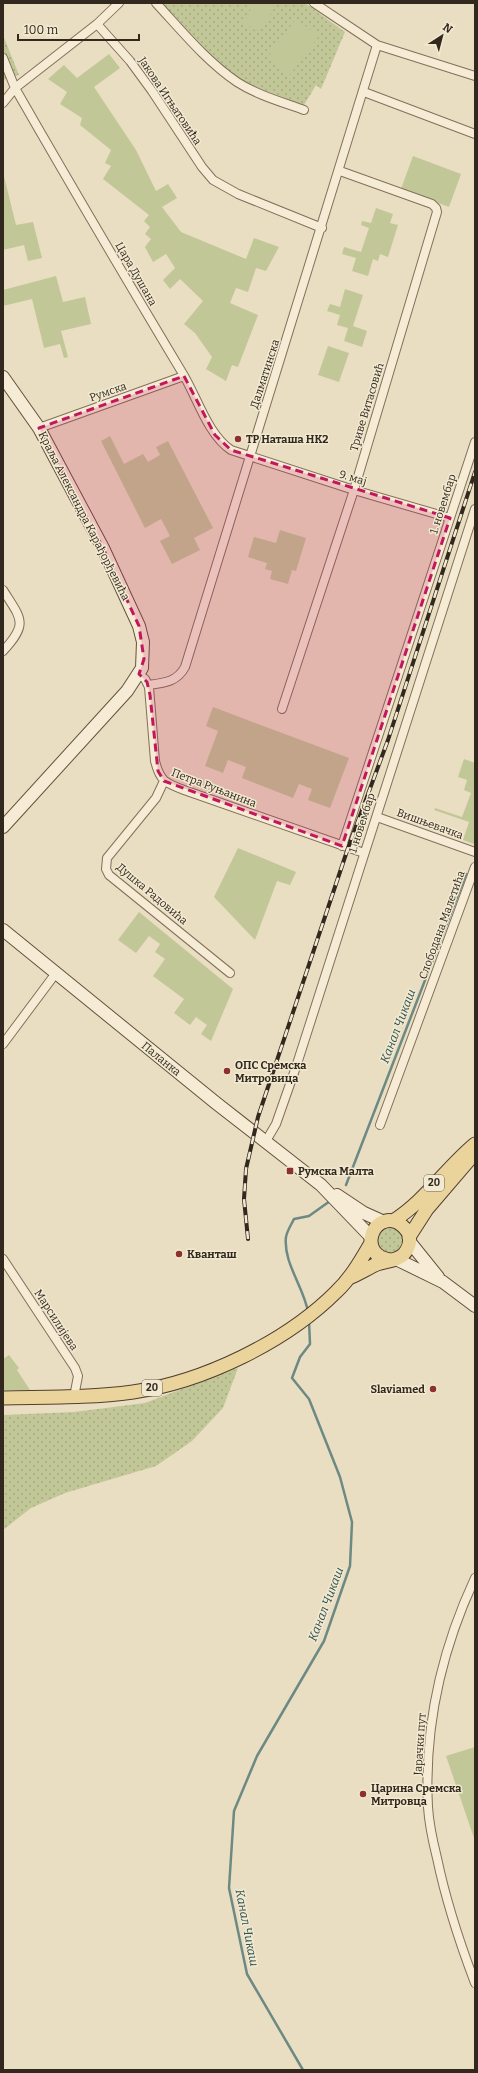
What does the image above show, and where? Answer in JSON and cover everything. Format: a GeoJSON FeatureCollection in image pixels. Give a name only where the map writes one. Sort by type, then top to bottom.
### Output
{"type":"FeatureCollection","features":[{"type":"Feature","properties":{"kind":"main road","name":"Краља Александра Карађорђевића"},"geometry":{"type":"LineString","coordinates":[[3,377],[39,428],[103,548],[139,626],[143,642],[144,659],[139,674],[3,827]]}},
{"type":"Feature","properties":{"kind":"main road","name":"Паланка"},"geometry":{"type":"LineString","coordinates":[[3,930],[226,1111],[321,1184],[364,1213],[389,1221]]}},
{"type":"Feature","properties":{"kind":"main road","name":"20"},"geometry":{"type":"LineString","coordinates":[[3,1398],[74,1397],[133,1392],[191,1377],[226,1364],[253,1351],[302,1320],[336,1293],[350,1278],[371,1240],[376,1227],[409,1210],[464,1153],[475,1144]]}},
{"type":"Feature","properties":{"kind":"main road","name":"20"},"geometry":{"type":"LineString","coordinates":[[350,1278],[393,1260],[406,1252],[409,1239],[427,1209],[475,1153]]}},
{"type":"Feature","properties":{"kind":"main road","name":"Паланка"},"geometry":{"type":"LineString","coordinates":[[321,1184],[371,1240]]}},
{"type":"Feature","properties":{"kind":"main road"},"geometry":{"type":"LineString","coordinates":[[389,1221],[403,1226],[409,1239],[422,1258],[443,1282],[475,1306]]}},
{"type":"Feature","properties":{"kind":"main road"},"geometry":{"type":"LineString","coordinates":[[371,1240],[377,1255],[393,1260],[443,1282]]}},
{"type":"Feature","properties":{"kind":"street"},"geometry":{"type":"LineString","coordinates":[[3,103],[15,88],[97,24],[119,3]]}},
{"type":"Feature","properties":{"kind":"street"},"geometry":{"type":"LineString","coordinates":[[156,3],[213,62],[237,82],[266,96],[304,110]]}},
{"type":"Feature","properties":{"kind":"street"},"geometry":{"type":"LineString","coordinates":[[314,3],[377,45],[475,76]]}},
{"type":"Feature","properties":{"kind":"street","name":"Јакова Игњатовића"},"geometry":{"type":"LineString","coordinates":[[97,24],[130,61],[148,85],[202,167],[213,180],[238,194],[322,228]]}},
{"type":"Feature","properties":{"kind":"street","name":"Далматинска"},"geometry":{"type":"LineString","coordinates":[[148,685],[172,681],[180,675],[185,667],[340,171],[377,45]]}},
{"type":"Feature","properties":{"kind":"street"},"geometry":{"type":"LineString","coordinates":[[3,58],[15,88]]}},
{"type":"Feature","properties":{"kind":"street","name":"Цара Душана"},"geometry":{"type":"LineString","coordinates":[[15,88],[184,376],[215,435],[222,444],[231,450],[250,456]]}},
{"type":"Feature","properties":{"kind":"street"},"geometry":{"type":"LineString","coordinates":[[364,92],[475,134]]}},
{"type":"Feature","properties":{"kind":"street","name":"Триве Витасовић"},"geometry":{"type":"LineString","coordinates":[[282,709],[354,490],[437,212],[436,208],[432,204],[340,171]]}},
{"type":"Feature","properties":{"kind":"street","name":"Румска"},"geometry":{"type":"LineString","coordinates":[[39,428],[184,376]]}},
{"type":"Feature","properties":{"kind":"street","name":"1. новембар"},"geometry":{"type":"LineString","coordinates":[[342,846],[475,442]]}},
{"type":"Feature","properties":{"kind":"street","name":"9. мај"},"geometry":{"type":"LineString","coordinates":[[250,456],[354,490],[450,518]]}},
{"type":"Feature","properties":{"kind":"street","name":"1. новембар"},"geometry":{"type":"LineString","coordinates":[[266,1141],[275,1127],[289,1090],[475,509]]}},
{"type":"Feature","properties":{"kind":"street"},"geometry":{"type":"LineString","coordinates":[[3,590],[18,614],[21,626],[16,637],[3,651]]}},
{"type":"Feature","properties":{"kind":"street"},"geometry":{"type":"LineString","coordinates":[[139,674],[148,685]]}},
{"type":"Feature","properties":{"kind":"street","name":"Петра Руњанина"},"geometry":{"type":"LineString","coordinates":[[148,685],[156,761],[158,771],[164,781],[184,790],[364,853]]}},
{"type":"Feature","properties":{"kind":"street","name":"Душка Радовића"},"geometry":{"type":"LineString","coordinates":[[164,781],[156,798],[107,858],[106,869],[110,875],[230,973]]}},
{"type":"Feature","properties":{"kind":"street","name":"Вишњевачка"},"geometry":{"type":"LineString","coordinates":[[377,817],[475,852]]}},
{"type":"Feature","properties":{"kind":"street","name":"Слободана Малетића"},"geometry":{"type":"LineString","coordinates":[[380,1125],[475,867]]}},
{"type":"Feature","properties":{"kind":"street"},"geometry":{"type":"LineString","coordinates":[[3,1044],[56,973]]}},
{"type":"Feature","properties":{"kind":"street","name":"Марсилијева"},"geometry":{"type":"LineString","coordinates":[[3,1260],[75,1368],[78,1376],[74,1397]]}},
{"type":"Feature","properties":{"kind":"street","name":"Јарачки пут"},"geometry":{"type":"LineString","coordinates":[[475,1578],[447,1647],[438,1684],[430,1727],[428,1808],[446,1901],[475,1983]]}},
{"type":"Feature","properties":{"kind":"highlighted area"},"geometry":{"type":"Polygon","coordinates":[[[184,376],[215,435],[231,450],[450,518],[342,846],[164,781],[158,771],[150,695],[147,682],[139,674],[144,659],[139,626],[103,548],[39,428],[184,376]]]}},
{"type":"Feature","properties":{"kind":"green space"},"geometry":{"type":"Polygon","coordinates":[[[159,3],[305,3],[345,32],[321,89],[316,85],[304,105],[269,93],[237,77],[215,61],[159,3]]]}},
{"type":"Feature","properties":{"kind":"green space"},"geometry":{"type":"Polygon","coordinates":[[[255,3],[278,3],[258,32],[242,21],[255,3]]]}},
{"type":"Feature","properties":{"kind":"green space"},"geometry":{"type":"Polygon","coordinates":[[[296,19],[319,36],[290,75],[267,58],[296,19]]]}},
{"type":"Feature","properties":{"kind":"green space"},"geometry":{"type":"Polygon","coordinates":[[[3,35],[19,75],[3,80],[3,35]]]}},
{"type":"Feature","properties":{"kind":"green space"},"geometry":{"type":"Polygon","coordinates":[[[109,54],[120,68],[94,87],[136,150],[156,191],[168,184],[177,198],[162,207],[181,232],[246,259],[254,238],[279,247],[266,271],[256,268],[248,292],[236,288],[230,303],[258,315],[238,367],[232,365],[226,381],[206,369],[212,357],[195,333],[184,324],[203,301],[180,279],[170,289],[163,280],[175,268],[166,254],[153,262],[145,247],[151,239],[145,234],[150,227],[144,221],[149,215],[103,179],[111,166],[105,163],[111,150],[80,125],[82,118],[60,104],[67,92],[48,79],[64,65],[77,78],[109,54]]]}},
{"type":"Feature","properties":{"kind":"green space"},"geometry":{"type":"Polygon","coordinates":[[[413,156],[461,174],[449,207],[401,189],[413,156]]]}},
{"type":"Feature","properties":{"kind":"green space"},"geometry":{"type":"Polygon","coordinates":[[[3,172],[16,225],[33,222],[42,258],[28,261],[24,245],[3,250],[3,172]]]}},
{"type":"Feature","properties":{"kind":"green space"},"geometry":{"type":"Polygon","coordinates":[[[376,208],[393,214],[390,223],[398,225],[388,257],[380,254],[378,261],[373,259],[368,276],[352,271],[356,258],[342,254],[344,247],[361,252],[369,228],[361,225],[362,221],[371,223],[376,208]]]}},
{"type":"Feature","properties":{"kind":"green space"},"geometry":{"type":"Polygon","coordinates":[[[56,276],[63,302],[85,297],[91,324],[61,331],[68,357],[64,358],[60,344],[44,348],[32,299],[3,306],[3,290],[56,276]]]}},
{"type":"Feature","properties":{"kind":"green space"},"geometry":{"type":"Polygon","coordinates":[[[345,289],[363,295],[353,326],[367,331],[362,347],[344,341],[348,328],[337,325],[340,315],[327,311],[330,304],[340,307],[345,289]]]}},
{"type":"Feature","properties":{"kind":"green space"},"geometry":{"type":"Polygon","coordinates":[[[328,346],[349,353],[339,382],[318,375],[328,346]]]}},
{"type":"Feature","properties":{"kind":"green space"},"geometry":{"type":"Polygon","coordinates":[[[110,436],[124,464],[143,454],[148,462],[160,455],[156,447],[168,441],[213,528],[194,538],[200,550],[172,564],[160,541],[170,536],[161,519],[145,528],[101,441],[110,436]]]}},
{"type":"Feature","properties":{"kind":"green space"},"geometry":{"type":"Polygon","coordinates":[[[280,530],[306,538],[296,571],[292,570],[288,584],[270,579],[272,571],[265,569],[267,563],[248,557],[254,537],[276,543],[280,530]]]}},
{"type":"Feature","properties":{"kind":"green space"},"geometry":{"type":"Polygon","coordinates":[[[213,707],[349,758],[330,808],[308,800],[312,789],[299,784],[293,798],[242,778],[246,767],[228,760],[223,773],[205,766],[218,731],[206,726],[213,707]]]}},
{"type":"Feature","properties":{"kind":"green space"},"geometry":{"type":"Polygon","coordinates":[[[464,759],[475,763],[474,844],[463,840],[469,822],[434,810],[435,808],[462,817],[471,793],[464,790],[467,780],[458,777],[464,759]]]}},
{"type":"Feature","properties":{"kind":"green space"},"geometry":{"type":"Polygon","coordinates":[[[238,848],[296,872],[290,885],[277,881],[255,940],[214,897],[238,848]]]}},
{"type":"Feature","properties":{"kind":"green space"},"geometry":{"type":"Polygon","coordinates":[[[139,912],[233,989],[211,1041],[201,1034],[207,1025],[196,1017],[190,1025],[174,1013],[184,999],[153,976],[165,959],[155,952],[160,944],[149,936],[136,953],[118,940],[139,912]]]}},
{"type":"Feature","properties":{"kind":"green space"},"geometry":{"type":"Polygon","coordinates":[[[390,1227],[399,1231],[403,1240],[399,1249],[390,1253],[381,1249],[377,1240],[381,1231],[390,1227]]]}},
{"type":"Feature","properties":{"kind":"green space"},"geometry":{"type":"Polygon","coordinates":[[[9,1355],[19,1368],[17,1370],[30,1390],[3,1390],[3,1359],[9,1355]]]}},
{"type":"Feature","properties":{"kind":"green space"},"geometry":{"type":"Polygon","coordinates":[[[238,1368],[223,1408],[192,1441],[156,1466],[65,1493],[31,1508],[3,1530],[3,1415],[74,1412],[145,1403],[238,1368]]]}},
{"type":"Feature","properties":{"kind":"green space"},"geometry":{"type":"Polygon","coordinates":[[[475,1747],[475,1841],[446,1756],[475,1747]]]}},
{"type":"Feature","properties":{"kind":"waterway","name":"Канал Чикаш"},"geometry":{"type":"LineString","coordinates":[[346,1185],[466,874]]}},
{"type":"Feature","properties":{"kind":"waterway","name":"Канал Чикаш"},"geometry":{"type":"LineString","coordinates":[[308,1312],[288,1256],[286,1237],[294,1219],[309,1216],[330,1201]]}},
{"type":"Feature","properties":{"kind":"waterway","name":"Канал Чикаш"},"geometry":{"type":"LineString","coordinates":[[303,2070],[247,1974],[229,1888],[234,1811],[257,1756],[324,1641],[350,1566],[352,1522],[340,1477],[309,1399],[292,1378],[300,1357],[310,1344],[309,1321]]}},
{"type":"Feature","properties":{"kind":"railway"},"geometry":{"type":"LineString","coordinates":[[248,1239],[244,1199],[246,1169],[258,1117],[348,848],[388,740],[475,472]]}},
{"type":"Feature","properties":{"kind":"place","name":"ТР Наташа НК2"},"geometry":{"type":"Point","coordinates":[238,439]}},
{"type":"Feature","properties":{"kind":"place","name":"ОПС Сремска Митровица"},"geometry":{"type":"Point","coordinates":[227,1071]}},
{"type":"Feature","properties":{"kind":"place","name":"Румска Малта"},"geometry":{"type":"Point","coordinates":[290,1171]}},
{"type":"Feature","properties":{"kind":"place","name":"Кванташ"},"geometry":{"type":"Point","coordinates":[179,1254]}},
{"type":"Feature","properties":{"kind":"place","name":"Slaviamed"},"geometry":{"type":"Point","coordinates":[433,1389]}},
{"type":"Feature","properties":{"kind":"place","name":"Царина Сремска Митровца"},"geometry":{"type":"Point","coordinates":[363,1794]}}]}
